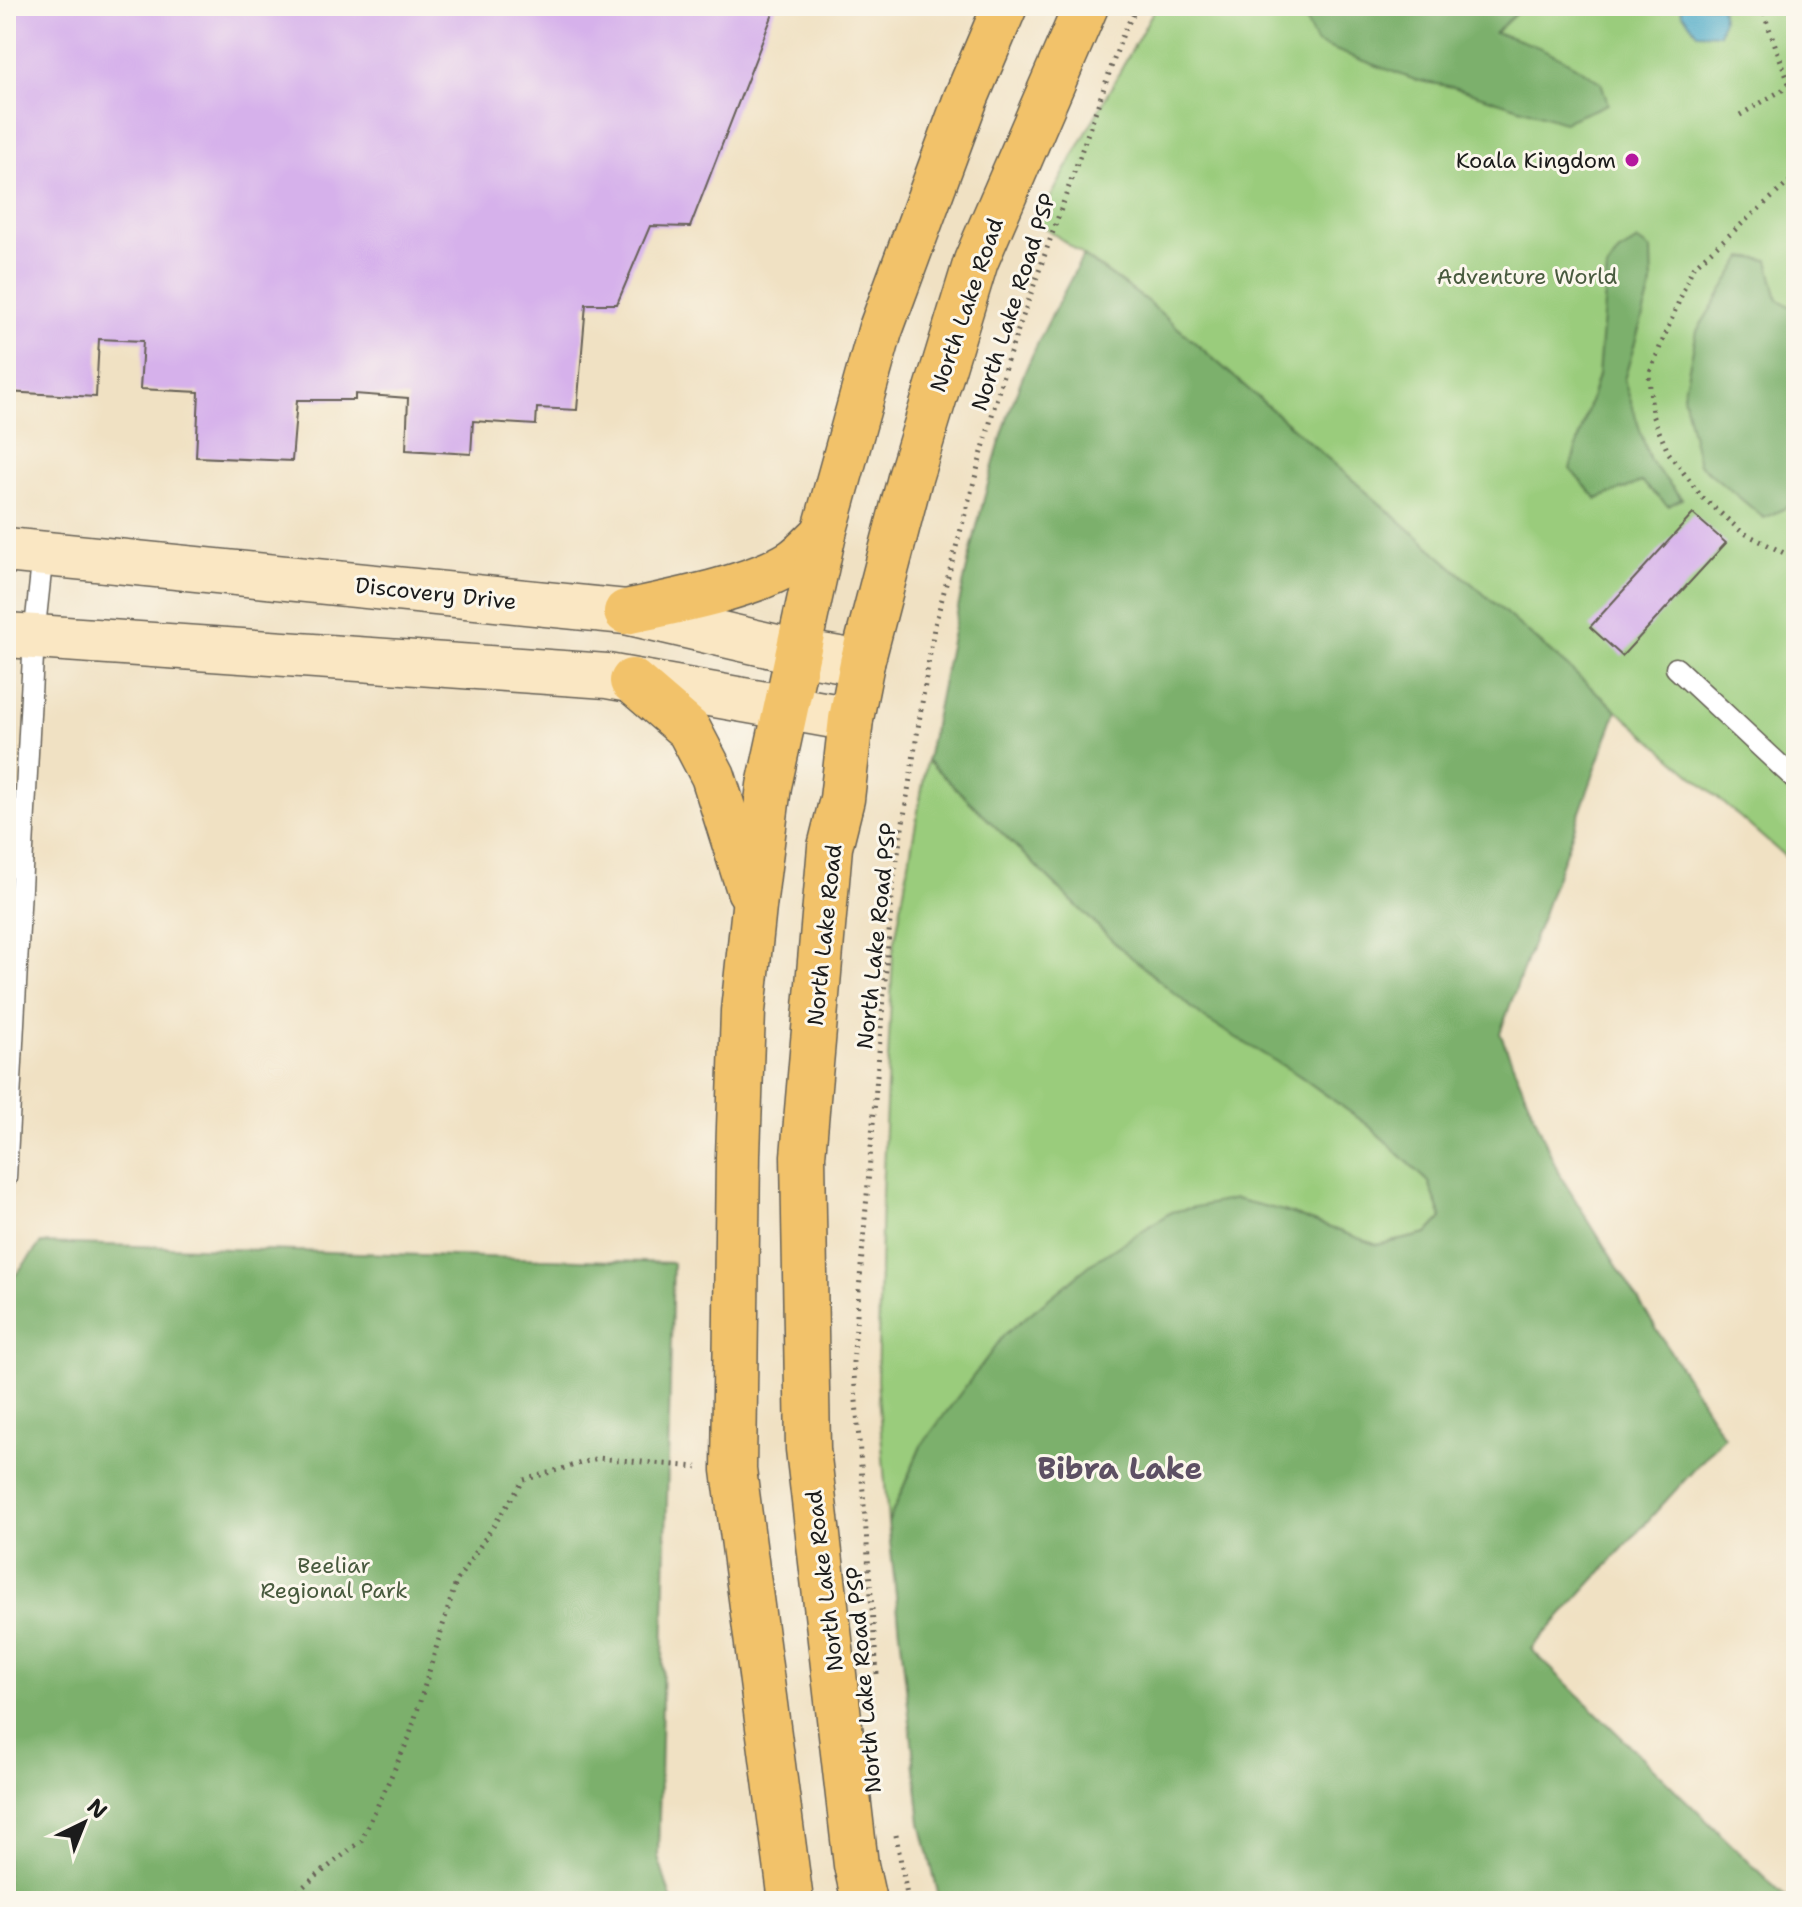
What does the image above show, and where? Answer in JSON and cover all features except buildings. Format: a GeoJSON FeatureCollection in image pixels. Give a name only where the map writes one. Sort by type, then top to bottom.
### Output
{"type":"FeatureCollection","features":[{"type":"Feature","properties":{"kind":"main road"},"geometry":{"type":"LineString","coordinates":[[791,1901],[734,1470],[743,1011],[754,907],[769,786],[824,533],[885,318],[966,98],[1005,6]]}},
{"type":"Feature","properties":{"kind":"main road","name":"North Lake Road"},"geometry":{"type":"LineString","coordinates":[[864,1901],[856,1865],[808,1449],[803,1156],[830,847],[842,799],[851,719],[862,663],[910,478],[976,261],[1086,6]]}},
{"type":"Feature","properties":{"kind":"main road"},"geometry":{"type":"LineString","coordinates":[[626,612],[727,587],[772,571],[793,561],[824,533]]}},
{"type":"Feature","properties":{"kind":"main road"},"geometry":{"type":"LineString","coordinates":[[632,681],[689,730],[706,761],[728,818],[754,907]]}},
{"type":"Feature","properties":{"kind":"street","name":"Discovery Drive"},"geometry":{"type":"LineString","coordinates":[[24,552],[626,612],[798,652],[862,663]]}},
{"type":"Feature","properties":{"kind":"street"},"geometry":{"type":"LineString","coordinates":[[20,636],[607,676],[851,719]]}},
{"type":"Feature","properties":{"kind":"lane"},"geometry":{"type":"LineString","coordinates":[[6,1178],[24,552]]}},
{"type":"Feature","properties":{"kind":"lane"},"geometry":{"type":"LineString","coordinates":[[1676,668],[1796,780]]}},
{"type":"Feature","properties":{"kind":"path","name":"North Lake Road PSP"},"geometry":{"type":"LineString","coordinates":[[879,1688],[853,1362],[893,885],[934,628],[1006,364],[1123,34],[1137,6]]}},
{"type":"Feature","properties":{"kind":"path"},"geometry":{"type":"LineString","coordinates":[[1740,115],[1793,84],[1761,6]]}},
{"type":"Feature","properties":{"kind":"path"},"geometry":{"type":"LineString","coordinates":[[1796,176],[1693,267],[1649,374],[1652,415],[1668,452],[1701,496],[1742,532],[1796,559]]}},
{"type":"Feature","properties":{"kind":"path"},"geometry":{"type":"LineString","coordinates":[[1796,235],[1786,265],[1796,292]]}},
{"type":"Feature","properties":{"kind":"path"},"geometry":{"type":"LineString","coordinates":[[285,1901],[361,1841],[409,1738],[456,1582],[524,1480],[598,1458],[734,1470]]}},
{"type":"Feature","properties":{"kind":"path"},"geometry":{"type":"LineString","coordinates":[[894,1826],[908,1901]]}},
{"type":"Feature","properties":{"kind":"green space","name":"Adventure World"},"geometry":{"type":"Polygon","coordinates":[[[1156,6],[1796,6],[1796,866],[1147,301],[1037,222],[1156,6]]]}},
{"type":"Feature","properties":{"kind":"green space"},"geometry":{"type":"Polygon","coordinates":[[[1299,6],[1524,6],[1495,33],[1538,47],[1588,73],[1601,82],[1608,104],[1564,122],[1453,87],[1415,80],[1316,43],[1299,6]]]}},
{"type":"Feature","properties":{"kind":"green space"},"geometry":{"type":"Polygon","coordinates":[[[1638,241],[1651,250],[1652,285],[1624,380],[1650,461],[1682,499],[1668,506],[1642,482],[1597,499],[1570,469],[1598,375],[1607,269],[1618,253],[1638,241]]]}},
{"type":"Feature","properties":{"kind":"green space"},"geometry":{"type":"Polygon","coordinates":[[[1083,256],[1147,301],[1617,710],[1500,1033],[1558,1172],[1724,1437],[1531,1649],[1789,1901],[940,1901],[921,1823],[888,1523],[921,1446],[1004,1335],[1091,1264],[1171,1212],[1235,1199],[1284,1211],[1377,1245],[1427,1234],[1442,1218],[1429,1182],[1368,1125],[1300,1076],[1205,1019],[1117,945],[927,760],[973,544],[1008,416],[1033,354],[1083,256]]]}},
{"type":"Feature","properties":{"kind":"green space"},"geometry":{"type":"Polygon","coordinates":[[[1743,257],[1768,260],[1778,299],[1796,310],[1796,503],[1764,518],[1699,464],[1683,395],[1697,331],[1743,257]]]}},
{"type":"Feature","properties":{"kind":"green space"},"geometry":{"type":"Polygon","coordinates":[[[927,760],[1117,945],[1368,1125],[1429,1182],[1442,1218],[1427,1234],[1377,1245],[1284,1211],[921,1446],[888,1523],[877,1380],[893,952],[927,760]]]}},
{"type":"Feature","properties":{"kind":"green space","name":"Beeliar Regional Park"},"geometry":{"type":"Polygon","coordinates":[[[41,1243],[673,1263],[658,1857],[672,1901],[6,1901],[6,1287],[41,1243]]]}},
{"type":"Feature","properties":{"kind":"water"},"geometry":{"type":"Polygon","coordinates":[[[1680,6],[1721,6],[1723,19],[1719,34],[1697,33],[1680,6]]]}},
{"type":"Feature","properties":{"kind":"place","name":"Koala Kingdom"},"geometry":{"type":"Point","coordinates":[1632,160]}},
{"type":"Feature","properties":{"kind":"district","name":"Bibra Lake"},"geometry":{"type":"Point","coordinates":[1120,1469]}}]}
